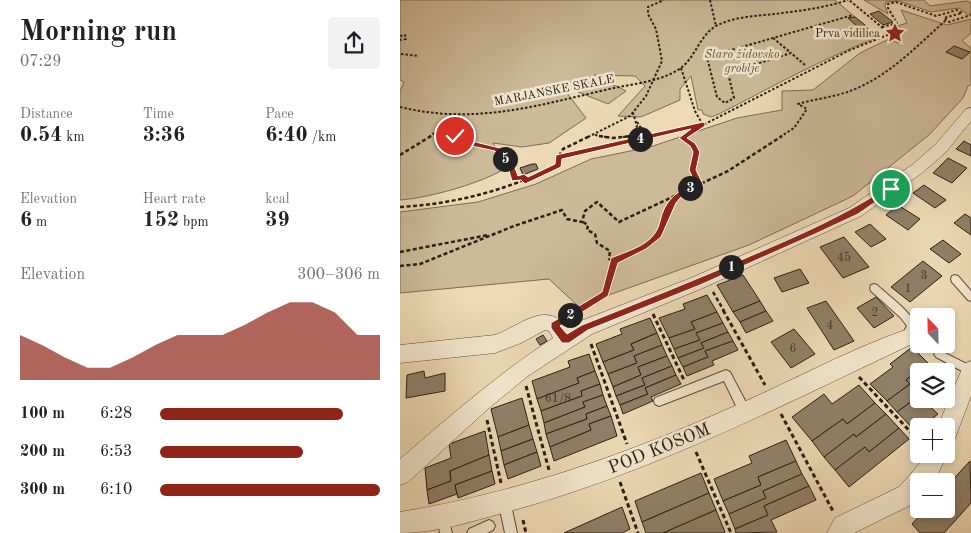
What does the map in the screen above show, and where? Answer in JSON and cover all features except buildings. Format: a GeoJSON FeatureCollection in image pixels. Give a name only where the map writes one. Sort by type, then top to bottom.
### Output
{"type":"FeatureCollection","features":[{"type":"Feature","properties":{"kind":"street"},"geometry":{"type":"LineString","coordinates":[[400,474],[560,333],[585,328],[706,279],[855,212],[917,169],[940,148],[971,112]]}},
{"type":"Feature","properties":{"kind":"street"},"geometry":{"type":"LineString","coordinates":[[400,354],[496,344],[514,337],[532,326],[545,322],[560,333]]}},
{"type":"Feature","properties":{"kind":"street","name":"POD KOSOM"},"geometry":{"type":"LineString","coordinates":[[400,524],[444,525],[503,492],[554,488],[633,460],[745,412],[777,406],[906,338]]}},
{"type":"Feature","properties":{"kind":"street"},"geometry":{"type":"LineString","coordinates":[[952,418],[971,370]]}},
{"type":"Feature","properties":{"kind":"street"},"geometry":{"type":"LineString","coordinates":[[837,523],[844,526],[907,495],[910,492]]}},
{"type":"Feature","properties":{"kind":"lane"},"geometry":{"type":"LineString","coordinates":[[955,279],[971,297]]}},
{"type":"Feature","properties":{"kind":"lane"},"geometry":{"type":"LineString","coordinates":[[874,288],[904,315],[912,326],[906,338]]}},
{"type":"Feature","properties":{"kind":"lane"},"geometry":{"type":"LineString","coordinates":[[939,354],[971,370]]}},
{"type":"Feature","properties":{"kind":"lane"},"geometry":{"type":"LineString","coordinates":[[659,402],[726,375],[745,412]]}},
{"type":"Feature","properties":{"kind":"lane"},"geometry":{"type":"LineString","coordinates":[[503,492],[512,533]]}},
{"type":"Feature","properties":{"kind":"lane"},"geometry":{"type":"LineString","coordinates":[[473,533],[489,526]]}},
{"type":"Feature","properties":{"kind":"path"},"geometry":{"type":"LineString","coordinates":[[400,207],[477,198],[525,181],[558,165],[558,157],[563,149],[630,116],[646,96],[662,61],[656,29],[648,14],[648,7],[664,0]]}},
{"type":"Feature","properties":{"kind":"path"},"geometry":{"type":"LineString","coordinates":[[710,0],[716,26]]}},
{"type":"Feature","properties":{"kind":"path"},"geometry":{"type":"LineString","coordinates":[[703,125],[694,112],[681,68],[709,31],[716,26],[746,18],[849,0],[890,33]]}},
{"type":"Feature","properties":{"kind":"path"},"geometry":{"type":"LineString","coordinates":[[582,222],[585,211],[597,202],[619,222],[728,171],[794,128],[807,109],[798,104],[850,90],[883,73],[946,20],[944,18],[962,13],[957,10],[936,16],[896,2],[888,4],[888,8],[897,23],[882,27]]}},
{"type":"Feature","properties":{"kind":"path"},"geometry":{"type":"LineString","coordinates":[[791,53],[728,73],[734,98],[725,103],[718,97],[707,57],[853,15]]}},
{"type":"Feature","properties":{"kind":"path"},"geometry":{"type":"LineString","coordinates":[[946,20],[948,22],[971,15]]}},
{"type":"Feature","properties":{"kind":"path"},"geometry":{"type":"LineString","coordinates":[[699,184],[693,170],[696,152],[692,144],[683,138],[703,125],[820,65],[890,33],[896,33]]}},
{"type":"Feature","properties":{"kind":"path"},"geometry":{"type":"LineString","coordinates":[[400,36],[405,35],[406,39],[400,40]]}},
{"type":"Feature","properties":{"kind":"path"},"geometry":{"type":"LineString","coordinates":[[773,38],[805,65]]}},
{"type":"Feature","properties":{"kind":"path"},"geometry":{"type":"LineString","coordinates":[[400,54],[419,56]]}},
{"type":"Feature","properties":{"kind":"path","name":"MARJANSKE SKALE"},"geometry":{"type":"LineString","coordinates":[[400,107],[435,116],[457,116],[536,106],[654,78],[681,68]]}},
{"type":"Feature","properties":{"kind":"path"},"geometry":{"type":"LineString","coordinates":[[594,134],[613,138],[631,136],[637,126],[633,113]]}},
{"type":"Feature","properties":{"kind":"path"},"geometry":{"type":"LineString","coordinates":[[400,155],[435,133],[457,116]]}},
{"type":"Feature","properties":{"kind":"path"},"geometry":{"type":"LineString","coordinates":[[457,116],[454,127],[455,136],[458,139],[497,149],[513,170],[515,179],[524,176],[525,181]]}},
{"type":"Feature","properties":{"kind":"path"},"geometry":{"type":"LineString","coordinates":[[635,118],[641,128],[652,136]]}},
{"type":"Feature","properties":{"kind":"path"},"geometry":{"type":"LineString","coordinates":[[558,157],[703,125]]}},
{"type":"Feature","properties":{"kind":"path"},"geometry":{"type":"LineString","coordinates":[[560,333],[605,294],[614,261],[644,247],[658,235],[667,210],[680,194]]}},
{"type":"Feature","properties":{"kind":"path"},"geometry":{"type":"LineString","coordinates":[[400,266],[420,264],[494,234],[562,210],[567,219],[588,225],[587,230],[594,234],[597,243],[610,251],[610,260],[614,261]]}},
{"type":"Feature","properties":{"kind":"path"},"geometry":{"type":"LineString","coordinates":[[400,252],[494,234]]}},
{"type":"Feature","properties":{"kind":"path"},"geometry":{"type":"LineString","coordinates":[[706,279],[777,406],[837,523]]}},
{"type":"Feature","properties":{"kind":"path"},"geometry":{"type":"LineString","coordinates":[[653,314],[684,381]]}},
{"type":"Feature","properties":{"kind":"path"},"geometry":{"type":"LineString","coordinates":[[592,346],[633,460]]}},
{"type":"Feature","properties":{"kind":"path"},"geometry":{"type":"LineString","coordinates":[[861,380],[910,432]]}},
{"type":"Feature","properties":{"kind":"path"},"geometry":{"type":"LineString","coordinates":[[526,388],[546,459]]}},
{"type":"Feature","properties":{"kind":"path"},"geometry":{"type":"LineString","coordinates":[[486,418],[503,492]]}},
{"type":"Feature","properties":{"kind":"path"},"geometry":{"type":"LineString","coordinates":[[698,456],[731,533]]}},
{"type":"Feature","properties":{"kind":"path"},"geometry":{"type":"LineString","coordinates":[[622,487],[638,533]]}},
{"type":"Feature","properties":{"kind":"path"},"geometry":{"type":"LineString","coordinates":[[522,518],[526,533]]}},
{"type":"Feature","properties":{"kind":"green space","name":"Staro židovsko groblje"},"geometry":{"type":"Polygon","coordinates":[[[400,0],[835,0],[855,17],[849,18],[858,27],[865,25],[879,37],[818,63],[711,117],[703,114],[702,110],[698,110],[691,76],[680,89],[680,100],[641,117],[618,116],[645,86],[635,76],[594,75],[626,91],[608,104],[561,85],[586,118],[549,143],[522,147],[493,143],[507,167],[485,179],[455,189],[400,200],[400,91],[404,82],[400,80],[400,0]]]}},
{"type":"Feature","properties":{"kind":"green space"},"geometry":{"type":"Polygon","coordinates":[[[864,0],[924,0],[930,6],[967,1],[971,3],[971,13],[968,15],[959,8],[931,12],[899,1],[886,2],[885,6],[888,14],[864,0]]]}},
{"type":"Feature","properties":{"kind":"green space"},"geometry":{"type":"Polygon","coordinates":[[[901,10],[947,25],[971,19],[971,33],[962,41],[971,48],[971,84],[968,86],[963,98],[930,134],[853,196],[749,245],[578,306],[549,279],[400,293],[400,212],[478,202],[536,184],[591,159],[650,147],[737,118],[782,110],[782,91],[813,90],[860,53],[889,39],[898,43],[900,33],[894,27],[907,23],[901,10]]]}},
{"type":"Feature","properties":{"kind":"place","name":"Prva vidilica"},"geometry":{"type":"Point","coordinates":[895,33]}},
{"type":"Feature","properties":{"kind":"route"},"geometry":{"type":"LineString","coordinates":[[455,136],[461,141],[497,149],[513,170],[515,179],[524,176],[525,181],[558,165],[558,157],[703,125],[683,138],[684,141],[692,144],[696,152],[693,170],[699,184],[680,194],[673,201],[667,210],[658,235],[652,241],[644,247],[614,261],[605,294],[554,325],[566,340],[598,322],[697,283],[812,232],[855,212],[891,189]]}}]}
